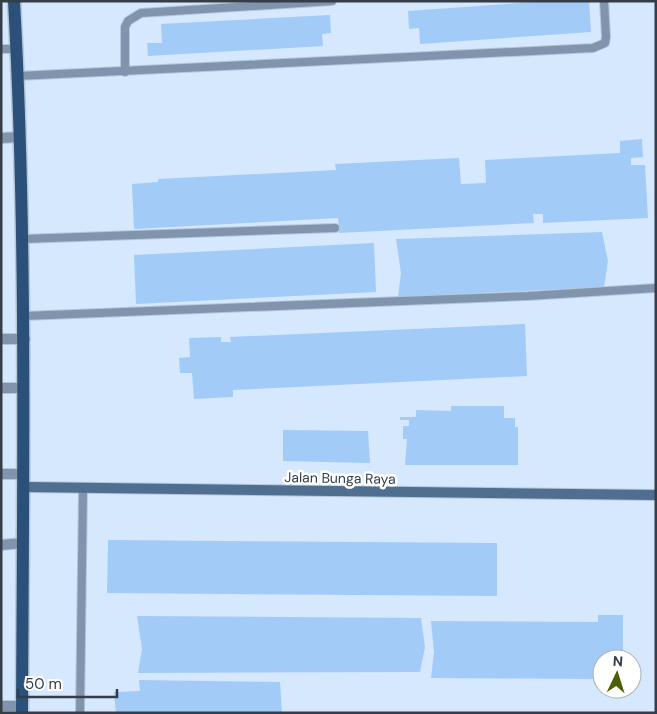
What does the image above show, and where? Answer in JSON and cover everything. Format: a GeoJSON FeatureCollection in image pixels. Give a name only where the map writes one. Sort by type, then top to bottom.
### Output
{"type":"FeatureCollection","features":[{"type":"Feature","properties":{"kind":"main road"},"geometry":{"type":"LineString","coordinates":[[14,1],[20,137],[24,316],[22,709]]}},
{"type":"Feature","properties":{"kind":"street"},"geometry":{"type":"LineString","coordinates":[[1,138],[20,137]]}},
{"type":"Feature","properties":{"kind":"street"},"geometry":{"type":"LineString","coordinates":[[1,338],[24,339]]}},
{"type":"Feature","properties":{"kind":"street"},"geometry":{"type":"LineString","coordinates":[[1,388],[24,388]]}},
{"type":"Feature","properties":{"kind":"street"},"geometry":{"type":"LineString","coordinates":[[1,474],[24,480]]}},
{"type":"Feature","properties":{"kind":"street","name":"Jalan Bunga Raya"},"geometry":{"type":"LineString","coordinates":[[24,480],[83,489],[656,495]]}},
{"type":"Feature","properties":{"kind":"street"},"geometry":{"type":"LineString","coordinates":[[1,544],[23,543]]}},
{"type":"Feature","properties":{"kind":"street"},"geometry":{"type":"LineString","coordinates":[[1,706],[22,709]]}},
{"type":"Feature","properties":{"kind":"lane"},"geometry":{"type":"LineString","coordinates":[[125,72],[125,27],[128,20],[141,13],[332,1]]}},
{"type":"Feature","properties":{"kind":"lane"},"geometry":{"type":"LineString","coordinates":[[18,76],[593,48],[605,43],[604,1]]}},
{"type":"Feature","properties":{"kind":"lane"},"geometry":{"type":"LineString","coordinates":[[1,49],[17,49]]}},
{"type":"Feature","properties":{"kind":"lane"},"geometry":{"type":"LineString","coordinates":[[22,239],[335,228]]}},
{"type":"Feature","properties":{"kind":"lane"},"geometry":{"type":"LineString","coordinates":[[24,316],[528,296],[656,288]]}},
{"type":"Feature","properties":{"kind":"lane"},"geometry":{"type":"LineString","coordinates":[[80,713],[83,489]]}},
{"type":"Feature","properties":{"kind":"building"},"geometry":{"type":"Polygon","coordinates":[[[548,1],[589,1],[591,32],[420,44],[419,28],[409,29],[408,11],[548,1]]]}},
{"type":"Feature","properties":{"kind":"building"},"geometry":{"type":"Polygon","coordinates":[[[330,15],[331,33],[322,34],[323,46],[148,56],[147,43],[162,43],[161,24],[330,15]]]}},
{"type":"Feature","properties":{"kind":"building"},"geometry":{"type":"Polygon","coordinates":[[[642,139],[643,157],[631,158],[631,165],[645,165],[648,218],[543,223],[543,214],[533,214],[534,223],[339,233],[338,218],[134,229],[132,184],[158,182],[158,179],[336,170],[335,164],[459,158],[461,184],[486,183],[485,160],[620,153],[620,141],[642,139]]]}},
{"type":"Feature","properties":{"kind":"building"},"geometry":{"type":"Polygon","coordinates":[[[602,232],[608,261],[604,287],[398,297],[401,273],[396,239],[602,232]]]}},
{"type":"Feature","properties":{"kind":"building"},"geometry":{"type":"Polygon","coordinates":[[[374,243],[376,292],[136,304],[134,255],[374,243]]]}},
{"type":"Feature","properties":{"kind":"building"},"geometry":{"type":"Polygon","coordinates":[[[525,324],[527,376],[233,390],[233,397],[194,399],[192,373],[180,373],[179,358],[190,357],[189,338],[221,337],[221,342],[231,342],[230,337],[525,324]]]}},
{"type":"Feature","properties":{"kind":"building"},"geometry":{"type":"Polygon","coordinates":[[[451,406],[504,406],[504,418],[515,418],[515,427],[518,427],[518,465],[405,465],[407,439],[403,439],[403,426],[409,426],[409,420],[400,420],[400,417],[416,417],[416,410],[451,411],[451,406]]]}},
{"type":"Feature","properties":{"kind":"building"},"geometry":{"type":"Polygon","coordinates":[[[283,430],[368,431],[370,463],[283,461],[283,430]]]}},
{"type":"Feature","properties":{"kind":"building"},"geometry":{"type":"Polygon","coordinates":[[[108,540],[497,543],[497,596],[107,593],[108,540]]]}},
{"type":"Feature","properties":{"kind":"building"},"geometry":{"type":"Polygon","coordinates":[[[598,615],[623,615],[623,649],[592,649],[592,679],[431,678],[434,652],[431,621],[598,622],[598,615]]]}},
{"type":"Feature","properties":{"kind":"building"},"geometry":{"type":"Polygon","coordinates":[[[137,616],[421,618],[425,647],[420,672],[138,673],[142,649],[137,616]]]}},
{"type":"Feature","properties":{"kind":"building"},"geometry":{"type":"Polygon","coordinates":[[[139,680],[280,682],[282,713],[116,713],[114,692],[140,691],[139,680]]]}}]}
